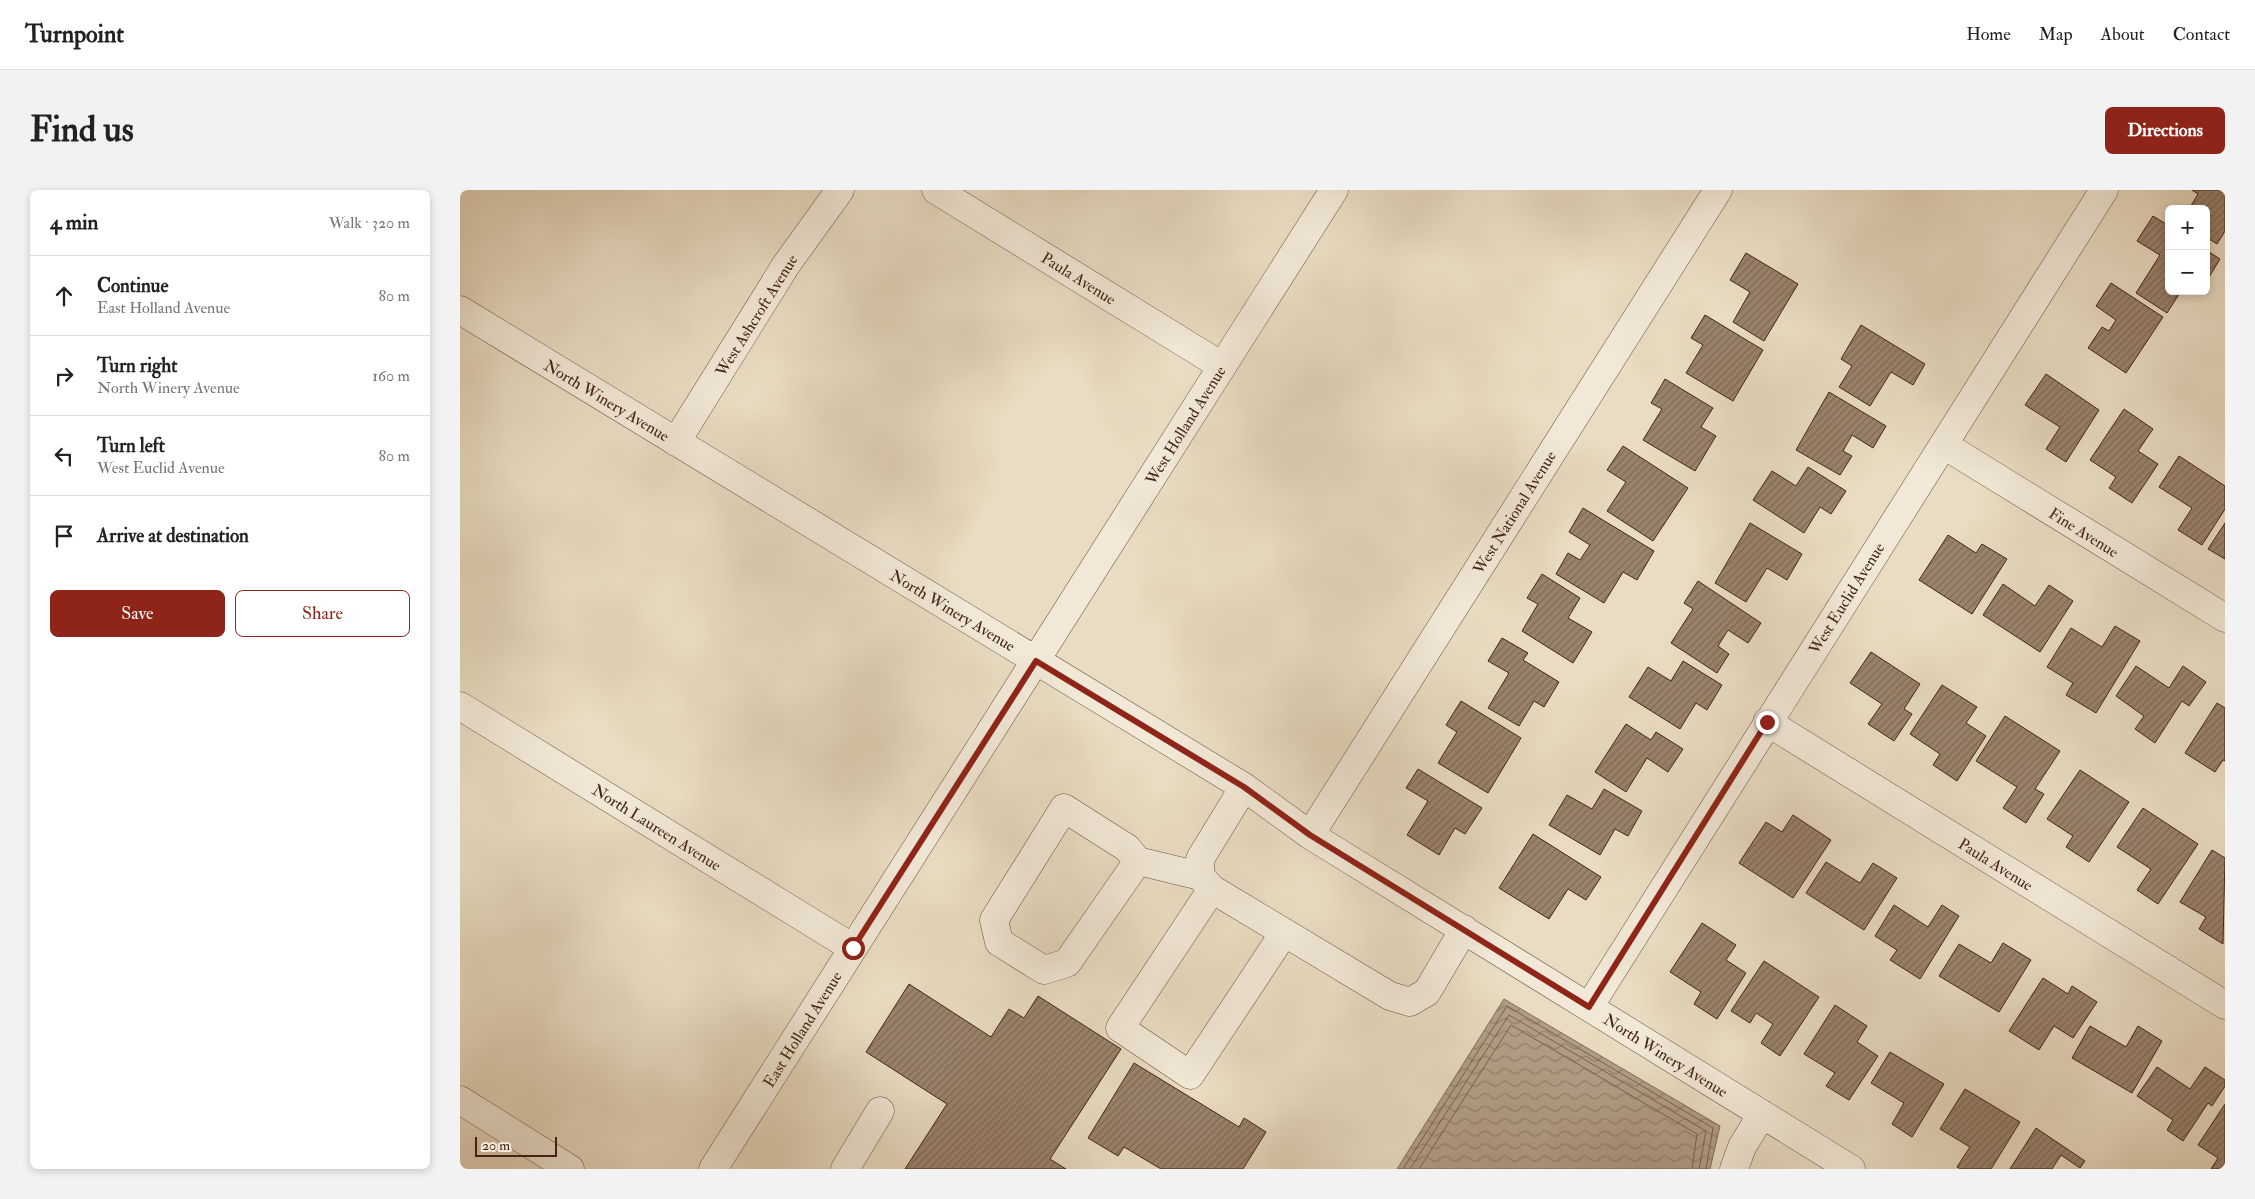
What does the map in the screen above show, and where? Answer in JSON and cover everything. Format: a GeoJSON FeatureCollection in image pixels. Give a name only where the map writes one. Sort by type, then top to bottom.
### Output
{"type":"FeatureCollection","features":[{"type":"Feature","properties":{"kind":"street","name":"West Ashcroft Avenue"},"geometry":{"type":"LineString","coordinates":[[676,442],[786,265],[840,190]]}},
{"type":"Feature","properties":{"kind":"street","name":"Paula Avenue"},"geometry":{"type":"LineString","coordinates":[[936,190],[1222,366]]}},
{"type":"Feature","properties":{"kind":"street","name":"West Holland Avenue"},"geometry":{"type":"LineString","coordinates":[[1036,661],[1334,190]]}},
{"type":"Feature","properties":{"kind":"street","name":"West National Avenue"},"geometry":{"type":"LineString","coordinates":[[1310,835],[1718,190]]}},
{"type":"Feature","properties":{"kind":"street","name":"West Euclid Avenue"},"geometry":{"type":"LineString","coordinates":[[1589,1007],[2104,190]]}},
{"type":"Feature","properties":{"kind":"street","name":"North Winery Avenue"},"geometry":{"type":"LineString","coordinates":[[460,310],[1244,787],[1310,835],[1851,1169]]}},
{"type":"Feature","properties":{"kind":"street","name":"Fine Avenue"},"geometry":{"type":"LineString","coordinates":[[1944,445],[2225,618]]}},
{"type":"Feature","properties":{"kind":"street","name":"East Holland Avenue"},"geometry":{"type":"LineString","coordinates":[[713,1169],[1036,661]]}},
{"type":"Feature","properties":{"kind":"street","name":"North Laureen Avenue"},"geometry":{"type":"LineString","coordinates":[[460,706],[853,948]]}},
{"type":"Feature","properties":{"kind":"street","name":"Paula Avenue"},"geometry":{"type":"LineString","coordinates":[[1767,722],[2225,1005]]}},
{"type":"Feature","properties":{"kind":"street"},"geometry":{"type":"LineString","coordinates":[[1244,787],[1200,859],[1206,883],[1120,1028],[1190,1075],[1284,933]]}},
{"type":"Feature","properties":{"kind":"street"},"geometry":{"type":"LineString","coordinates":[[1131,871],[1067,963],[1044,970],[999,942],[994,920],[1064,808],[1127,848],[1138,861],[1206,883],[1284,933],[1390,996],[1410,1002],[1427,992],[1464,929]]}},
{"type":"Feature","properties":{"kind":"street"},"geometry":{"type":"LineString","coordinates":[[460,1100],[570,1169]]}},
{"type":"Feature","properties":{"kind":"street"},"geometry":{"type":"LineString","coordinates":[[845,1169],[880,1111]]}},
{"type":"Feature","properties":{"kind":"street"},"geometry":{"type":"LineString","coordinates":[[1734,1169],[1742,1147],[1762,1114]]}},
{"type":"Feature","properties":{"kind":"water"},"geometry":{"type":"Polygon","coordinates":[[[1504,999],[1720,1126],[1710,1169],[1397,1169],[1504,999]]]}},
{"type":"Feature","properties":{"kind":"building"},"geometry":{"type":"Polygon","coordinates":[[[2192,190],[2225,190],[2225,231],[2217,244],[2210,240],[2210,205],[2191,205],[2198,194],[2192,190]]]}},
{"type":"Feature","properties":{"kind":"building"},"geometry":{"type":"Polygon","coordinates":[[[2153,216],[2165,224],[2165,295],[2178,295],[2167,313],[2136,293],[2160,255],[2137,241],[2153,216]]]}},
{"type":"Feature","properties":{"kind":"building"},"geometry":{"type":"Polygon","coordinates":[[[1746,253],[1798,284],[1764,341],[1733,322],[1750,292],[1730,280],[1746,253]]]}},
{"type":"Feature","properties":{"kind":"building"},"geometry":{"type":"Polygon","coordinates":[[[2210,253],[2220,259],[2210,275],[2210,253]]]}},
{"type":"Feature","properties":{"kind":"building"},"geometry":{"type":"Polygon","coordinates":[[[2111,283],[2163,317],[2126,373],[2088,348],[2102,327],[2109,331],[2116,320],[2096,306],[2111,283]]]}},
{"type":"Feature","properties":{"kind":"building"},"geometry":{"type":"Polygon","coordinates":[[[1705,315],[1763,350],[1733,401],[1686,373],[1703,345],[1691,338],[1705,315]]]}},
{"type":"Feature","properties":{"kind":"building"},"geometry":{"type":"Polygon","coordinates":[[[1861,325],[1925,364],[1913,385],[1891,372],[1870,406],[1839,387],[1852,366],[1841,359],[1861,325]]]}},
{"type":"Feature","properties":{"kind":"building"},"geometry":{"type":"Polygon","coordinates":[[[2046,374],[2099,410],[2066,462],[2046,449],[2060,427],[2025,405],[2046,374]]]}},
{"type":"Feature","properties":{"kind":"building"},"geometry":{"type":"Polygon","coordinates":[[[1665,379],[1713,408],[1701,427],[1716,436],[1695,471],[1643,440],[1662,409],[1651,403],[1665,379]]]}},
{"type":"Feature","properties":{"kind":"building"},"geometry":{"type":"Polygon","coordinates":[[[1829,392],[1886,426],[1873,448],[1852,435],[1843,451],[1852,456],[1840,475],[1796,450],[1829,392]]]}},
{"type":"Feature","properties":{"kind":"building"},"geometry":{"type":"Polygon","coordinates":[[[2124,409],[2153,429],[2138,451],[2158,464],[2132,503],[2109,488],[2116,477],[2090,460],[2124,409]]]}},
{"type":"Feature","properties":{"kind":"building"},"geometry":{"type":"Polygon","coordinates":[[[1623,446],[1688,488],[1653,541],[1607,511],[1626,482],[1607,470],[1623,446]]]}},
{"type":"Feature","properties":{"kind":"building"},"geometry":{"type":"Polygon","coordinates":[[[2179,456],[2225,486],[2225,509],[2202,545],[2178,530],[2192,508],[2159,487],[2179,456]]]}},
{"type":"Feature","properties":{"kind":"building"},"geometry":{"type":"Polygon","coordinates":[[[1808,467],[1846,491],[1831,514],[1820,507],[1804,533],[1753,500],[1772,471],[1796,486],[1808,467]]]}},
{"type":"Feature","properties":{"kind":"building"},"geometry":{"type":"Polygon","coordinates":[[[1583,508],[1654,551],[1637,580],[1623,572],[1604,603],[1556,574],[1568,553],[1580,560],[1590,545],[1569,532],[1583,508]]]}},
{"type":"Feature","properties":{"kind":"building"},"geometry":{"type":"Polygon","coordinates":[[[1750,523],[1802,554],[1787,580],[1767,568],[1746,602],[1715,583],[1750,523]]]}},
{"type":"Feature","properties":{"kind":"building"},"geometry":{"type":"Polygon","coordinates":[[[2225,523],[2225,559],[2208,549],[2225,523]]]}},
{"type":"Feature","properties":{"kind":"building"},"geometry":{"type":"Polygon","coordinates":[[[1948,535],[1976,553],[1982,544],[2007,559],[1972,614],[1919,580],[1948,535]]]}},
{"type":"Feature","properties":{"kind":"building"},"geometry":{"type":"Polygon","coordinates":[[[1542,574],[1580,598],[1568,618],[1592,632],[1573,663],[1522,631],[1538,604],[1527,598],[1542,574]]]}},
{"type":"Feature","properties":{"kind":"building"},"geometry":{"type":"Polygon","coordinates":[[[1698,581],[1761,623],[1748,643],[1728,630],[1718,646],[1729,654],[1717,673],[1671,643],[1693,609],[1684,603],[1698,581]]]}},
{"type":"Feature","properties":{"kind":"building"},"geometry":{"type":"Polygon","coordinates":[[[2003,584],[2035,606],[2049,585],[2073,601],[2040,652],[1983,615],[2003,584]]]}},
{"type":"Feature","properties":{"kind":"building"},"geometry":{"type":"Polygon","coordinates":[[[2115,626],[2140,641],[2096,713],[2066,695],[2073,683],[2047,667],[2071,628],[2102,647],[2115,626]]]}},
{"type":"Feature","properties":{"kind":"building"},"geometry":{"type":"Polygon","coordinates":[[[1502,638],[1528,653],[1523,660],[1559,682],[1544,707],[1534,701],[1519,726],[1488,708],[1509,673],[1488,661],[1502,638]]]}},
{"type":"Feature","properties":{"kind":"building"},"geometry":{"type":"Polygon","coordinates":[[[1871,652],[1920,684],[1904,709],[1912,714],[1894,741],[1868,724],[1882,704],[1850,683],[1871,652]]]}},
{"type":"Feature","properties":{"kind":"building"},"geometry":{"type":"Polygon","coordinates":[[[1683,661],[1722,685],[1707,710],[1696,703],[1680,729],[1629,697],[1648,667],[1671,681],[1683,661]]]}},
{"type":"Feature","properties":{"kind":"building"},"geometry":{"type":"Polygon","coordinates":[[[2136,666],[2169,688],[2183,666],[2206,682],[2189,706],[2182,701],[2155,743],[2135,729],[2144,716],[2116,696],[2136,666]]]}},
{"type":"Feature","properties":{"kind":"building"},"geometry":{"type":"Polygon","coordinates":[[[1942,685],[1977,707],[1966,723],[1986,736],[1957,781],[1933,765],[1940,754],[1910,734],[1942,685]]]}},
{"type":"Feature","properties":{"kind":"building"},"geometry":{"type":"Polygon","coordinates":[[[1461,701],[1521,738],[1488,793],[1438,763],[1457,732],[1446,725],[1461,701]]]}},
{"type":"Feature","properties":{"kind":"building"},"geometry":{"type":"Polygon","coordinates":[[[2217,703],[2225,708],[2225,761],[2223,760],[2215,772],[2185,753],[2217,703]]]}},
{"type":"Feature","properties":{"kind":"building"},"geometry":{"type":"Polygon","coordinates":[[[2005,716],[2060,751],[2035,789],[2044,794],[2026,823],[2003,808],[2017,787],[1976,761],[2005,716]]]}},
{"type":"Feature","properties":{"kind":"building"},"geometry":{"type":"Polygon","coordinates":[[[1626,724],[1651,740],[1656,732],[1683,749],[1668,772],[1647,758],[1626,792],[1595,772],[1626,724]]]}},
{"type":"Feature","properties":{"kind":"building"},"geometry":{"type":"Polygon","coordinates":[[[1418,769],[1482,808],[1465,834],[1455,828],[1439,855],[1407,835],[1428,801],[1406,788],[1418,769]]]}},
{"type":"Feature","properties":{"kind":"building"},"geometry":{"type":"Polygon","coordinates":[[[2080,770],[2129,802],[2089,862],[2066,847],[2073,836],[2047,819],[2080,770]]]}},
{"type":"Feature","properties":{"kind":"building"},"geometry":{"type":"Polygon","coordinates":[[[1604,789],[1642,811],[1628,836],[1615,829],[1600,855],[1549,825],[1567,795],[1592,809],[1604,789]]]}},
{"type":"Feature","properties":{"kind":"building"},"geometry":{"type":"Polygon","coordinates":[[[2143,808],[2198,844],[2158,904],[2137,890],[2151,869],[2117,847],[2143,808]]]}},
{"type":"Feature","properties":{"kind":"building"},"geometry":{"type":"Polygon","coordinates":[[[1793,815],[1831,840],[1793,898],[1739,863],[1766,822],[1782,832],[1793,815]]]}},
{"type":"Feature","properties":{"kind":"building"},"geometry":{"type":"Polygon","coordinates":[[[1533,834],[1601,877],[1586,900],[1568,889],[1549,919],[1499,888],[1533,834]]]}},
{"type":"Feature","properties":{"kind":"building"},"geometry":{"type":"Polygon","coordinates":[[[2212,850],[2225,858],[2223,944],[2199,929],[2206,917],[2180,902],[2212,850]]]}},
{"type":"Feature","properties":{"kind":"building"},"geometry":{"type":"Polygon","coordinates":[[[1826,862],[1860,883],[1873,863],[1897,878],[1864,930],[1806,893],[1826,862]]]}},
{"type":"Feature","properties":{"kind":"building"},"geometry":{"type":"Polygon","coordinates":[[[1894,905],[1928,927],[1942,905],[1959,916],[1920,979],[1890,960],[1897,950],[1875,936],[1894,905]]]}},
{"type":"Feature","properties":{"kind":"building"},"geometry":{"type":"Polygon","coordinates":[[[1702,923],[1736,945],[1726,960],[1746,973],[1717,1019],[1694,1004],[1701,992],[1670,972],[1702,923]]]}},
{"type":"Feature","properties":{"kind":"building"},"geometry":{"type":"Polygon","coordinates":[[[2003,943],[2031,960],[1999,1012],[1939,976],[1959,944],[1991,963],[2003,943]]]}},
{"type":"Feature","properties":{"kind":"building"},"geometry":{"type":"Polygon","coordinates":[[[1764,961],[1819,997],[1780,1056],[1761,1043],[1773,1024],[1756,1013],[1750,1023],[1731,1011],[1764,961]]]}},
{"type":"Feature","properties":{"kind":"building"},"geometry":{"type":"Polygon","coordinates":[[[2043,978],[2068,994],[2072,986],[2097,1002],[2073,1038],[2054,1026],[2039,1050],[2009,1031],[2043,978]]]}},
{"type":"Feature","properties":{"kind":"building"},"geometry":{"type":"Polygon","coordinates":[[[909,984],[991,1037],[1009,1009],[1024,1018],[1038,996],[1121,1049],[1050,1159],[1066,1169],[905,1169],[947,1104],[866,1052],[909,984]]]}},
{"type":"Feature","properties":{"kind":"building"},"geometry":{"type":"Polygon","coordinates":[[[1835,1005],[1867,1026],[1857,1042],[1878,1056],[1849,1100],[1826,1086],[1835,1073],[1804,1054],[1835,1005]]]}},
{"type":"Feature","properties":{"kind":"building"},"geometry":{"type":"Polygon","coordinates":[[[2090,1026],[2126,1047],[2138,1026],[2162,1041],[2132,1093],[2072,1058],[2090,1026]]]}},
{"type":"Feature","properties":{"kind":"building"},"geometry":{"type":"Polygon","coordinates":[[[1890,1052],[1944,1084],[1912,1137],[1892,1124],[1904,1103],[1871,1083],[1890,1052]]]}},
{"type":"Feature","properties":{"kind":"building"},"geometry":{"type":"Polygon","coordinates":[[[1134,1063],[1239,1127],[1244,1118],[1266,1132],[1243,1169],[1161,1169],[1124,1147],[1118,1156],[1088,1138],[1134,1063]]]}},
{"type":"Feature","properties":{"kind":"building"},"geometry":{"type":"Polygon","coordinates":[[[2157,1067],[2190,1089],[2205,1067],[2225,1080],[2225,1086],[2212,1106],[2208,1103],[2183,1141],[2167,1130],[2173,1120],[2137,1096],[2157,1067]]]}},
{"type":"Feature","properties":{"kind":"building"},"geometry":{"type":"Polygon","coordinates":[[[1965,1089],[2020,1122],[1991,1169],[1961,1169],[1957,1167],[1970,1147],[1940,1129],[1965,1089]]]}},
{"type":"Feature","properties":{"kind":"building"},"geometry":{"type":"Polygon","coordinates":[[[2225,1104],[2225,1169],[2211,1169],[2218,1158],[2198,1145],[2225,1104]]]}},
{"type":"Feature","properties":{"kind":"building"},"geometry":{"type":"Polygon","coordinates":[[[2036,1128],[2085,1161],[2080,1168],[2061,1155],[2052,1169],[2010,1169],[2036,1128]]]}},
{"type":"Feature","properties":{"kind":"route"},"geometry":{"type":"LineString","coordinates":[[853,948],[1036,661],[1244,787],[1310,835],[1589,1007],[1767,722]]}}]}
